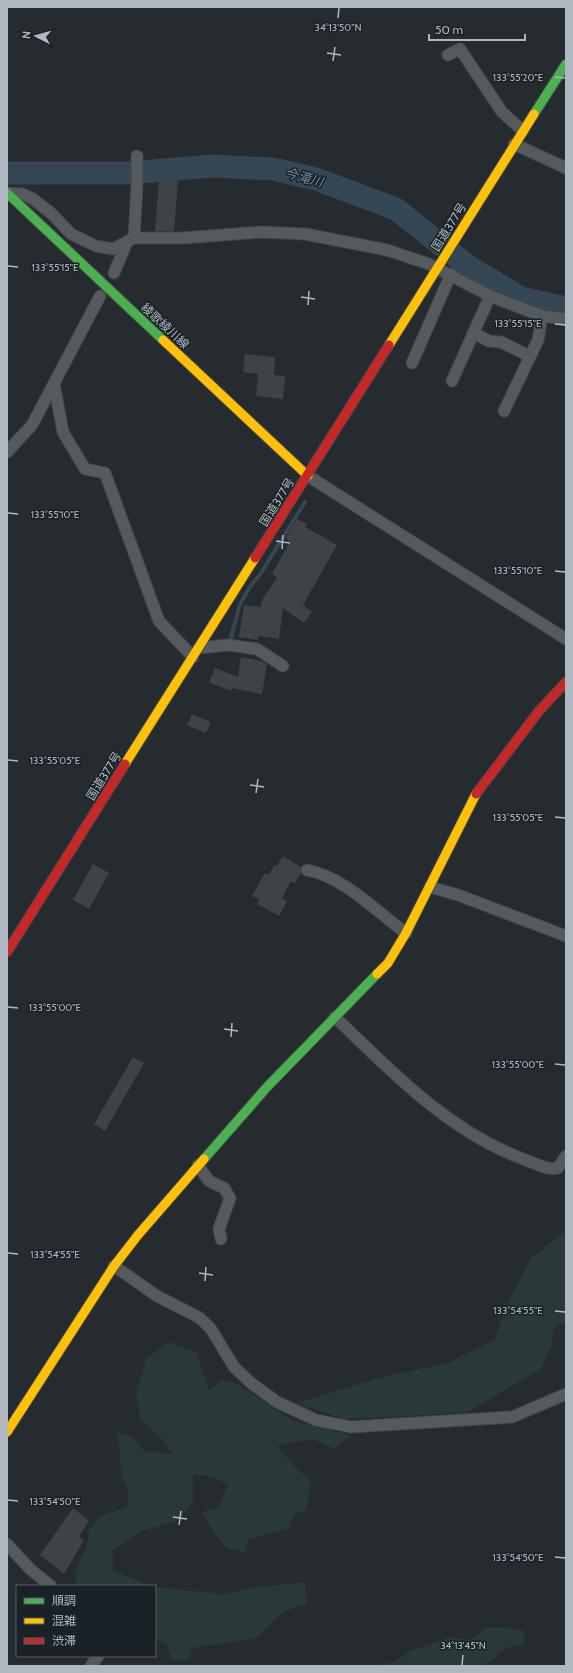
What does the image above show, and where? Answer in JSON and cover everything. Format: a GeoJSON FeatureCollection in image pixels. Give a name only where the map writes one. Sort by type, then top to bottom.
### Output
{"type":"FeatureCollection","features":[{"type":"Feature","properties":{"kind":"main road","name":"国道377号"},"geometry":{"type":"LineString","coordinates":[[7,952],[308,476],[522,131],[566,64]]}},
{"type":"Feature","properties":{"kind":"main road","name":"綾歌綾川線"},"geometry":{"type":"LineString","coordinates":[[8,193],[308,476]]}},
{"type":"Feature","properties":{"kind":"main road"},"geometry":{"type":"LineString","coordinates":[[7,1432],[114,1266],[138,1234],[267,1087],[388,963],[406,933],[430,887],[439,864],[477,792],[534,717],[566,682]]}},
{"type":"Feature","properties":{"kind":"street"},"geometry":{"type":"LineString","coordinates":[[448,55],[460,49],[502,112],[522,131]]}},
{"type":"Feature","properties":{"kind":"street"},"geometry":{"type":"LineString","coordinates":[[514,144],[566,168]]}},
{"type":"Feature","properties":{"kind":"street"},"geometry":{"type":"LineString","coordinates":[[114,273],[130,240],[137,185],[137,156]]}},
{"type":"Feature","properties":{"kind":"street"},"geometry":{"type":"LineString","coordinates":[[8,193],[23,194],[33,200],[51,213],[71,234],[96,246],[113,248],[130,240],[183,238],[261,232],[305,234],[388,250],[438,268],[490,296],[542,316],[566,319]]}},
{"type":"Feature","properties":{"kind":"street"},"geometry":{"type":"LineString","coordinates":[[412,363],[451,274]]}},
{"type":"Feature","properties":{"kind":"street"},"geometry":{"type":"LineString","coordinates":[[7,452],[32,425],[100,296]]}},
{"type":"Feature","properties":{"kind":"street"},"geometry":{"type":"LineString","coordinates":[[452,381],[490,296]]}},
{"type":"Feature","properties":{"kind":"street"},"geometry":{"type":"LineString","coordinates":[[504,411],[529,356],[538,340],[542,316]]}},
{"type":"Feature","properties":{"kind":"street"},"geometry":{"type":"LineString","coordinates":[[474,333],[489,341],[500,342],[529,356]]}},
{"type":"Feature","properties":{"kind":"street"},"geometry":{"type":"LineString","coordinates":[[54,384],[63,432],[85,469],[105,473],[159,621],[196,652],[228,645],[257,649],[283,666]]}},
{"type":"Feature","properties":{"kind":"street"},"geometry":{"type":"LineString","coordinates":[[308,476],[566,639]]}},
{"type":"Feature","properties":{"kind":"street"},"geometry":{"type":"LineString","coordinates":[[307,870],[316,872],[355,892],[382,916],[406,933]]}},
{"type":"Feature","properties":{"kind":"street"},"geometry":{"type":"LineString","coordinates":[[430,887],[566,936]]}},
{"type":"Feature","properties":{"kind":"street"},"geometry":{"type":"LineString","coordinates":[[335,1017],[395,1074],[438,1110],[480,1140],[502,1152],[548,1169],[558,1168],[566,1156]]}},
{"type":"Feature","properties":{"kind":"street"},"geometry":{"type":"LineString","coordinates":[[198,1165],[209,1181],[224,1188],[230,1198],[219,1229],[221,1239]]}},
{"type":"Feature","properties":{"kind":"street"},"geometry":{"type":"LineString","coordinates":[[114,1266],[157,1296],[200,1318],[211,1329],[234,1367],[251,1383],[277,1402],[316,1420],[351,1427],[512,1417],[566,1394]]}},
{"type":"Feature","properties":{"kind":"street"},"geometry":{"type":"LineString","coordinates":[[7,1544],[30,1569],[50,1585]]}},
{"type":"Feature","properties":{"kind":"street"},"geometry":{"type":"LineString","coordinates":[[91,1666],[97,1657]]}},
{"type":"Feature","properties":{"kind":"shaded area"},"geometry":{"type":"Polygon","coordinates":[[[563,1233],[566,1234],[566,1322],[554,1328],[552,1345],[541,1369],[466,1413],[344,1419],[296,1403],[382,1377],[449,1363],[494,1340],[510,1299],[531,1258],[563,1233]]]}},
{"type":"Feature","properties":{"kind":"shaded area"},"geometry":{"type":"Polygon","coordinates":[[[169,1342],[196,1352],[209,1390],[221,1380],[236,1383],[293,1421],[350,1435],[336,1449],[311,1439],[277,1446],[295,1467],[311,1481],[306,1510],[294,1515],[290,1528],[248,1539],[245,1553],[224,1547],[201,1513],[219,1507],[228,1484],[205,1475],[193,1475],[193,1502],[177,1521],[139,1532],[113,1551],[113,1570],[147,1585],[78,1585],[74,1575],[88,1541],[89,1529],[101,1516],[126,1507],[129,1493],[123,1480],[117,1433],[132,1436],[144,1451],[173,1454],[160,1437],[140,1419],[136,1392],[147,1358],[169,1342]]]}},
{"type":"Feature","properties":{"kind":"shaded area"},"geometry":{"type":"Polygon","coordinates":[[[305,1582],[307,1604],[283,1612],[257,1638],[192,1648],[188,1661],[172,1660],[166,1643],[156,1639],[156,1587],[224,1594],[257,1587],[305,1582]]]}},
{"type":"Feature","properties":{"kind":"shaded area"},"geometry":{"type":"Polygon","coordinates":[[[488,1627],[504,1627],[525,1631],[523,1645],[506,1648],[490,1662],[476,1666],[377,1666],[396,1661],[410,1651],[450,1637],[470,1640],[488,1627]]]}},
{"type":"Feature","properties":{"kind":"building"},"geometry":{"type":"Polygon","coordinates":[[[159,179],[178,181],[174,231],[155,231],[159,179]]]}},
{"type":"Feature","properties":{"kind":"building"},"geometry":{"type":"Polygon","coordinates":[[[245,354],[275,357],[274,375],[285,376],[283,399],[256,396],[258,374],[243,372],[245,354]]]}},
{"type":"Feature","properties":{"kind":"building"},"geometry":{"type":"Polygon","coordinates":[[[297,519],[307,524],[305,527],[337,545],[303,605],[312,612],[304,623],[283,608],[279,639],[258,636],[258,640],[239,637],[244,605],[261,607],[262,600],[277,578],[272,574],[290,542],[286,538],[297,519]]]}},
{"type":"Feature","properties":{"kind":"building"},"geometry":{"type":"Polygon","coordinates":[[[241,657],[262,661],[267,664],[262,694],[232,688],[231,691],[209,682],[215,668],[238,677],[241,657]]]}},
{"type":"Feature","properties":{"kind":"building"},"geometry":{"type":"Polygon","coordinates":[[[192,714],[211,722],[206,733],[187,725],[192,714]]]}},
{"type":"Feature","properties":{"kind":"building"},"geometry":{"type":"Polygon","coordinates":[[[283,856],[301,867],[301,873],[295,883],[291,881],[282,898],[287,901],[279,916],[257,904],[259,899],[252,896],[265,873],[269,875],[274,865],[277,866],[283,856]]]}},
{"type":"Feature","properties":{"kind":"building"},"geometry":{"type":"Polygon","coordinates":[[[93,864],[109,873],[89,909],[73,900],[93,864]]]}},
{"type":"Feature","properties":{"kind":"building"},"geometry":{"type":"Polygon","coordinates":[[[133,1057],[144,1063],[105,1131],[94,1124],[133,1057]]]}},
{"type":"Feature","properties":{"kind":"building"},"geometry":{"type":"Polygon","coordinates":[[[73,1508],[89,1521],[79,1537],[84,1540],[64,1574],[40,1555],[73,1508]]]}},
{"type":"Feature","properties":{"kind":"waterway","name":"今滝川"},"geometry":{"type":"LineString","coordinates":[[7,173],[128,173],[213,166],[273,169],[316,179],[396,209],[468,266],[521,298],[566,308]]}},
{"type":"Feature","properties":{"kind":"waterway"},"geometry":{"type":"LineString","coordinates":[[230,641],[240,604],[305,502]]}},
{"type":"Feature","properties":{"kind":"traffic: fast"},"geometry":{"type":"LineString","coordinates":[[534,114],[566,64]]}},
{"type":"Feature","properties":{"kind":"traffic: fast"},"geometry":{"type":"LineString","coordinates":[[7,193],[163,340]]}},
{"type":"Feature","properties":{"kind":"traffic: fast"},"geometry":{"type":"LineString","coordinates":[[204,1159],[267,1087],[377,974]]}},
{"type":"Feature","properties":{"kind":"traffic: slow"},"geometry":{"type":"LineString","coordinates":[[389,345],[534,114]]}},
{"type":"Feature","properties":{"kind":"traffic: slow"},"geometry":{"type":"LineString","coordinates":[[163,340],[308,476]]}},
{"type":"Feature","properties":{"kind":"traffic: slow"},"geometry":{"type":"LineString","coordinates":[[125,764],[255,558]]}},
{"type":"Feature","properties":{"kind":"traffic: slow"},"geometry":{"type":"LineString","coordinates":[[377,974],[388,963],[406,933],[476,794]]}},
{"type":"Feature","properties":{"kind":"traffic: slow"},"geometry":{"type":"LineString","coordinates":[[7,1432],[114,1266],[138,1235],[204,1159]]}},
{"type":"Feature","properties":{"kind":"traffic: jam"},"geometry":{"type":"LineString","coordinates":[[255,558],[389,345]]}},
{"type":"Feature","properties":{"kind":"traffic: jam"},"geometry":{"type":"LineString","coordinates":[[476,794],[539,711],[566,682]]}},
{"type":"Feature","properties":{"kind":"traffic: jam"},"geometry":{"type":"LineString","coordinates":[[7,952],[125,764]]}}]}
